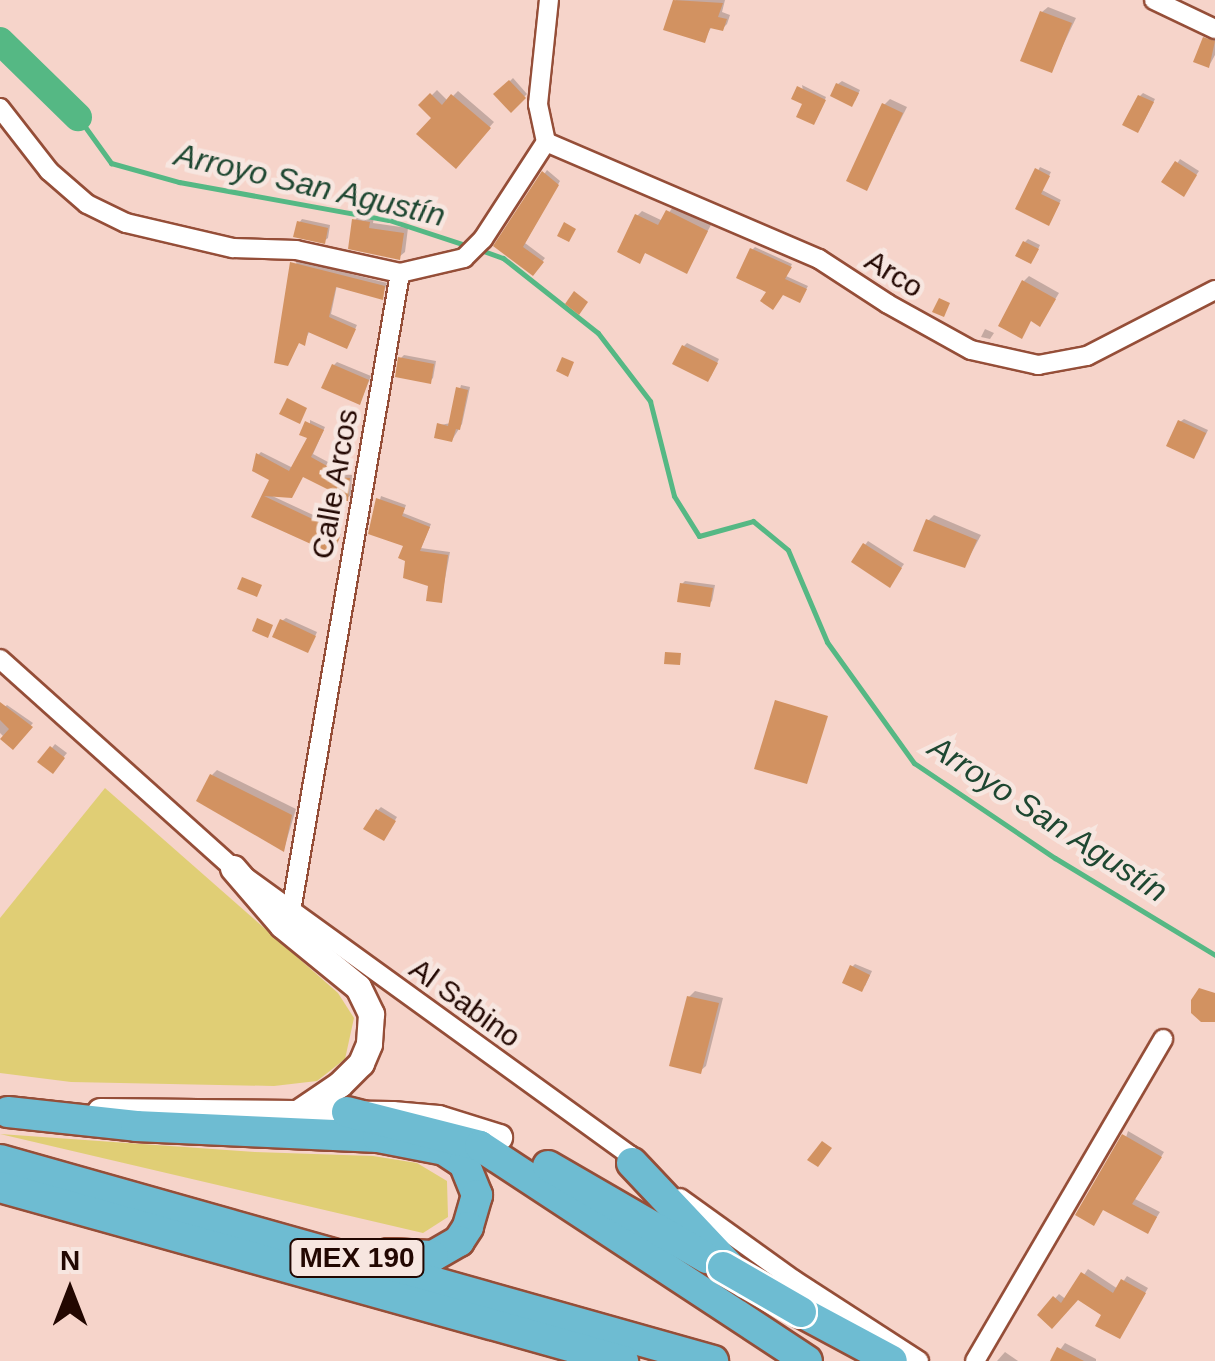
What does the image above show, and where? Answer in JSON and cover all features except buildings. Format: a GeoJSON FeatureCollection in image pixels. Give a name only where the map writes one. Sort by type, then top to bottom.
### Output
{"type":"FeatureCollection","features":[{"type":"Feature","properties":{"kind":"highway"},"geometry":{"type":"LineString","coordinates":[[4,1111],[136,1126],[378,1137],[444,1150],[464,1163],[473,1176],[477,1195],[468,1228],[458,1241],[433,1256],[406,1257],[308,1244]]}},
{"type":"Feature","properties":{"kind":"highway"},"geometry":{"type":"LineString","coordinates":[[347,1112],[448,1135],[495,1154],[809,1361]]}},
{"type":"Feature","properties":{"kind":"highway"},"geometry":{"type":"LineString","coordinates":[[499,1136],[723,1268],[892,1361]]}},
{"type":"Feature","properties":{"kind":"highway","name":"MEX 190"},"geometry":{"type":"LineString","coordinates":[[0,1160],[713,1361]]}},
{"type":"Feature","properties":{"kind":"highway"},"geometry":{"type":"LineString","coordinates":[[632,1163],[728,1262],[809,1361]]}},
{"type":"Feature","properties":{"kind":"highway","name":"MEX 190"},"geometry":{"type":"LineString","coordinates":[[0,1187],[623,1361]]}},
{"type":"Feature","properties":{"kind":"main road"},"geometry":{"type":"LineString","coordinates":[[233,868],[282,925],[358,987],[370,1014],[369,1044],[361,1064],[299,1112]]}},
{"type":"Feature","properties":{"kind":"main road"},"geometry":{"type":"LineString","coordinates":[[4,1111],[347,1112],[438,1118],[499,1136]]}},
{"type":"Feature","properties":{"kind":"street"},"geometry":{"type":"LineString","coordinates":[[0,108],[48,171],[86,204],[126,223],[233,248],[296,250],[400,273],[464,258],[483,239],[546,142],[538,104],[549,0]]}},
{"type":"Feature","properties":{"kind":"street"},"geometry":{"type":"LineString","coordinates":[[1154,0],[1215,29]]}},
{"type":"Feature","properties":{"kind":"street","name":"Arco"},"geometry":{"type":"LineString","coordinates":[[546,142],[819,258],[888,304],[971,350],[1038,365],[1087,356],[1215,290]]}},
{"type":"Feature","properties":{"kind":"street","name":"Calle Arcos"},"geometry":{"type":"LineString","coordinates":[[292,911],[400,273]]}},
{"type":"Feature","properties":{"kind":"street","name":"Al Sabino"},"geometry":{"type":"LineString","coordinates":[[0,659],[233,868],[630,1155],[632,1163],[794,1280],[920,1361]]}},
{"type":"Feature","properties":{"kind":"street"},"geometry":{"type":"LineString","coordinates":[[975,1361],[1163,1039]]}},
{"type":"Feature","properties":{"kind":"shaded area"},"geometry":{"type":"Polygon","coordinates":[[[105,788],[338,993],[354,1018],[345,1059],[317,1081],[274,1086],[71,1082],[0,1073],[0,918],[105,788]]]}},
{"type":"Feature","properties":{"kind":"shaded area"},"geometry":{"type":"Polygon","coordinates":[[[0,1134],[373,1156],[417,1163],[447,1181],[448,1217],[423,1233],[0,1134]]]}},
{"type":"Feature","properties":{"kind":"waterway","name":"Arroyo San Agustín"},"geometry":{"type":"LineString","coordinates":[[0,41],[78,117],[111,163],[179,182],[389,220],[468,246]]}},
{"type":"Feature","properties":{"kind":"waterway","name":"Arroyo San Agustín"},"geometry":{"type":"LineString","coordinates":[[0,41],[78,117]]}},
{"type":"Feature","properties":{"kind":"waterway","name":"Arroyo San Agustín"},"geometry":{"type":"LineString","coordinates":[[478,249],[503,258],[598,333],[650,401],[674,496],[699,536],[753,521],[788,550],[827,642],[914,763],[1055,858],[1215,955]]}}]}
